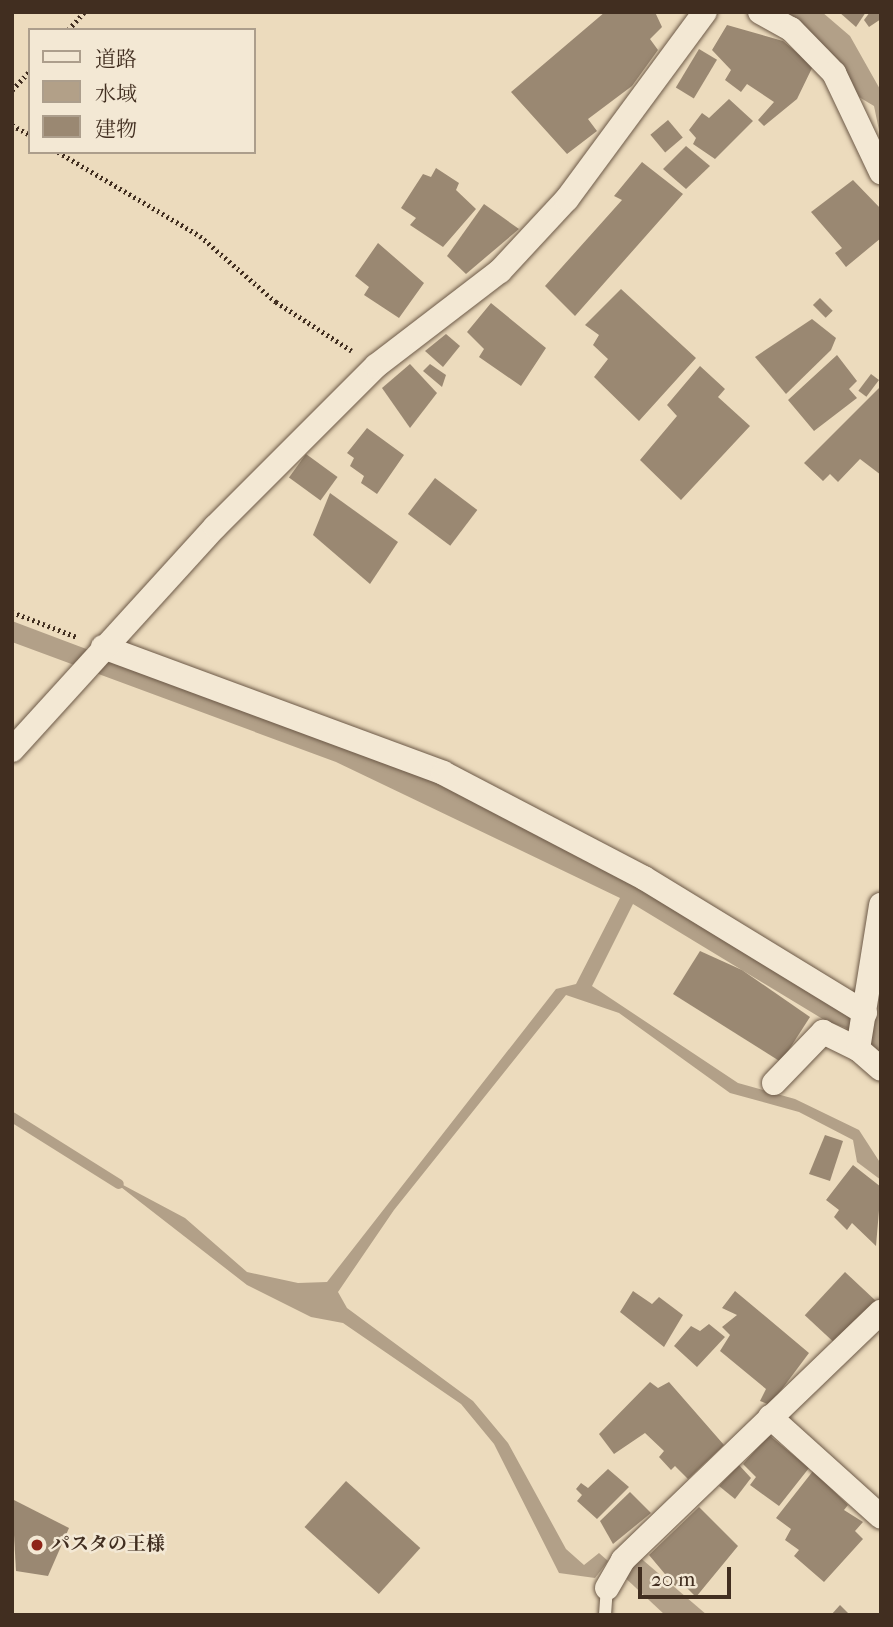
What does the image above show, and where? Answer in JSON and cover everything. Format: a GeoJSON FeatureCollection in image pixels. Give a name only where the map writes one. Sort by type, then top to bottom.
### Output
{"type":"FeatureCollection","features":[{"type":"Feature","properties":{"kind":"street"},"geometry":{"type":"LineString","coordinates":[[12,750],[79,671],[376,366],[500,271],[548,220],[705,12]]}},
{"type":"Feature","properties":{"kind":"street"},"geometry":{"type":"LineString","coordinates":[[760,12],[791,29],[871,116],[881,172]]}},
{"type":"Feature","properties":{"kind":"street"},"geometry":{"type":"LineString","coordinates":[[102,648],[443,773],[644,878],[865,1013]]}},
{"type":"Feature","properties":{"kind":"street"},"geometry":{"type":"LineString","coordinates":[[859,1047],[881,905]]}},
{"type":"Feature","properties":{"kind":"street"},"geometry":{"type":"LineString","coordinates":[[775,1083],[823,1032],[859,1047],[881,1069]]}},
{"type":"Feature","properties":{"kind":"street"},"geometry":{"type":"LineString","coordinates":[[607,1588],[618,1565],[881,1312]]}},
{"type":"Feature","properties":{"kind":"street"},"geometry":{"type":"LineString","coordinates":[[770,1416],[881,1517]]}},
{"type":"Feature","properties":{"kind":"lane"},"geometry":{"type":"LineString","coordinates":[[605,1615],[607,1588]]}},
{"type":"Feature","properties":{"kind":"path"},"geometry":{"type":"LineString","coordinates":[[70,28],[84,12]]}},
{"type":"Feature","properties":{"kind":"path"},"geometry":{"type":"LineString","coordinates":[[12,90],[28,73]]}},
{"type":"Feature","properties":{"kind":"path"},"geometry":{"type":"LineString","coordinates":[[12,125],[28,134]]}},
{"type":"Feature","properties":{"kind":"path"},"geometry":{"type":"LineString","coordinates":[[61,154],[200,236],[276,302],[376,366]]}},
{"type":"Feature","properties":{"kind":"path"},"geometry":{"type":"LineString","coordinates":[[12,612],[102,648]]}},
{"type":"Feature","properties":{"kind":"water"},"geometry":{"type":"Polygon","coordinates":[[[776,12],[822,12],[850,36],[881,91],[881,140],[874,106],[859,97],[828,49],[776,12]]]}},
{"type":"Feature","properties":{"kind":"water"},"geometry":{"type":"Polygon","coordinates":[[[12,621],[428,778],[625,878],[872,1021],[881,986],[881,1058],[849,1029],[826,1021],[633,904],[592,986],[738,1083],[795,1099],[859,1130],[881,1164],[881,1180],[857,1162],[853,1140],[799,1112],[730,1093],[619,1013],[566,995],[394,1210],[338,1292],[347,1308],[473,1401],[508,1443],[566,1549],[584,1565],[599,1553],[608,1561],[595,1578],[559,1573],[494,1444],[461,1404],[343,1323],[311,1317],[247,1285],[108,1177],[185,1218],[247,1272],[298,1283],[327,1282],[556,989],[576,984],[620,898],[336,762],[12,642],[12,621]]]}},
{"type":"Feature","properties":{"kind":"water"},"geometry":{"type":"Polygon","coordinates":[[[637,1555],[707,1615],[665,1615],[620,1573],[637,1555]]]}},
{"type":"Feature","properties":{"kind":"building"},"geometry":{"type":"Polygon","coordinates":[[[605,12],[655,12],[662,27],[650,39],[658,50],[632,86],[588,119],[597,131],[567,154],[511,92],[605,12]]]}},
{"type":"Feature","properties":{"kind":"building"},"geometry":{"type":"Polygon","coordinates":[[[839,12],[866,12],[856,27],[839,12]]]}},
{"type":"Feature","properties":{"kind":"building"},"geometry":{"type":"Polygon","coordinates":[[[870,12],[881,12],[881,19],[869,27],[864,20],[870,12]]]}},
{"type":"Feature","properties":{"kind":"building"},"geometry":{"type":"Polygon","coordinates":[[[727,25],[783,41],[813,66],[797,99],[764,126],[758,120],[774,102],[747,84],[741,92],[725,80],[731,70],[712,50],[727,25]]]}},
{"type":"Feature","properties":{"kind":"building"},"geometry":{"type":"Polygon","coordinates":[[[699,49],[717,60],[694,98],[676,88],[699,49]]]}},
{"type":"Feature","properties":{"kind":"building"},"geometry":{"type":"Polygon","coordinates":[[[729,99],[753,121],[715,159],[693,144],[696,138],[689,130],[702,113],[709,118],[729,99]]]}},
{"type":"Feature","properties":{"kind":"building"},"geometry":{"type":"Polygon","coordinates":[[[668,120],[683,138],[665,152],[650,135],[668,120]]]}},
{"type":"Feature","properties":{"kind":"building"},"geometry":{"type":"Polygon","coordinates":[[[686,146],[710,166],[686,189],[663,169],[686,146]]]}},
{"type":"Feature","properties":{"kind":"building"},"geometry":{"type":"Polygon","coordinates":[[[642,162],[683,194],[575,316],[545,286],[622,200],[614,196],[642,162]]]}},
{"type":"Feature","properties":{"kind":"building"},"geometry":{"type":"Polygon","coordinates":[[[436,168],[459,183],[456,190],[476,209],[443,247],[410,225],[416,218],[401,208],[423,174],[431,177],[436,168]]]}},
{"type":"Feature","properties":{"kind":"building"},"geometry":{"type":"Polygon","coordinates":[[[853,180],[881,209],[881,238],[846,267],[835,253],[842,248],[811,212],[853,180]]]}},
{"type":"Feature","properties":{"kind":"building"},"geometry":{"type":"Polygon","coordinates":[[[484,204],[519,229],[466,274],[447,256],[484,204]]]}},
{"type":"Feature","properties":{"kind":"building"},"geometry":{"type":"Polygon","coordinates":[[[378,243],[424,283],[399,318],[364,295],[369,287],[355,276],[378,243]]]}},
{"type":"Feature","properties":{"kind":"building"},"geometry":{"type":"Polygon","coordinates":[[[621,289],[696,358],[639,421],[594,377],[608,359],[593,345],[599,335],[585,325],[621,289]]]}},
{"type":"Feature","properties":{"kind":"building"},"geometry":{"type":"Polygon","coordinates":[[[820,298],[833,311],[826,318],[813,305],[820,298]]]}},
{"type":"Feature","properties":{"kind":"building"},"geometry":{"type":"Polygon","coordinates":[[[491,303],[546,348],[521,386],[479,357],[484,349],[467,332],[491,303]]]}},
{"type":"Feature","properties":{"kind":"building"},"geometry":{"type":"Polygon","coordinates":[[[812,319],[836,338],[831,350],[786,394],[755,357],[812,319]]]}},
{"type":"Feature","properties":{"kind":"building"},"geometry":{"type":"Polygon","coordinates":[[[446,334],[460,346],[443,367],[425,351],[446,334]]]}},
{"type":"Feature","properties":{"kind":"building"},"geometry":{"type":"Polygon","coordinates":[[[837,355],[857,381],[849,389],[857,398],[814,431],[788,400],[837,355]]]}},
{"type":"Feature","properties":{"kind":"building"},"geometry":{"type":"Polygon","coordinates":[[[410,364],[437,393],[410,428],[382,388],[410,364]]]}},
{"type":"Feature","properties":{"kind":"building"},"geometry":{"type":"Polygon","coordinates":[[[430,364],[446,375],[442,387],[423,371],[430,364]]]}},
{"type":"Feature","properties":{"kind":"building"},"geometry":{"type":"Polygon","coordinates":[[[700,366],[725,389],[718,397],[750,426],[681,500],[640,460],[677,416],[667,405],[700,366]]]}},
{"type":"Feature","properties":{"kind":"building"},"geometry":{"type":"Polygon","coordinates":[[[871,374],[879,380],[866,397],[858,391],[871,374]]]}},
{"type":"Feature","properties":{"kind":"building"},"geometry":{"type":"Polygon","coordinates":[[[881,386],[881,475],[860,459],[838,482],[830,474],[823,481],[804,463],[881,386]]]}},
{"type":"Feature","properties":{"kind":"building"},"geometry":{"type":"Polygon","coordinates":[[[367,428],[404,455],[377,494],[361,483],[364,476],[350,466],[354,458],[347,453],[367,428]]]}},
{"type":"Feature","properties":{"kind":"building"},"geometry":{"type":"Polygon","coordinates":[[[306,454],[338,477],[321,500],[289,477],[306,454]]]}},
{"type":"Feature","properties":{"kind":"building"},"geometry":{"type":"Polygon","coordinates":[[[435,478],[477,510],[450,546],[408,514],[435,478]]]}},
{"type":"Feature","properties":{"kind":"building"},"geometry":{"type":"Polygon","coordinates":[[[330,493],[398,542],[370,584],[313,535],[330,493]]]}},
{"type":"Feature","properties":{"kind":"building"},"geometry":{"type":"Polygon","coordinates":[[[700,951],[742,970],[810,1017],[781,1062],[673,994],[700,951]]]}},
{"type":"Feature","properties":{"kind":"building"},"geometry":{"type":"Polygon","coordinates":[[[825,1135],[843,1141],[830,1181],[809,1174],[825,1135]]]}},
{"type":"Feature","properties":{"kind":"building"},"geometry":{"type":"Polygon","coordinates":[[[853,1165],[881,1187],[876,1246],[852,1223],[847,1230],[834,1217],[839,1210],[826,1200],[853,1165]]]}},
{"type":"Feature","properties":{"kind":"building"},"geometry":{"type":"Polygon","coordinates":[[[845,1272],[876,1301],[835,1344],[805,1315],[845,1272]]]}},
{"type":"Feature","properties":{"kind":"building"},"geometry":{"type":"Polygon","coordinates":[[[633,1291],[652,1304],[659,1297],[683,1315],[664,1347],[620,1312],[633,1291]]]}},
{"type":"Feature","properties":{"kind":"building"},"geometry":{"type":"Polygon","coordinates":[[[735,1291],[809,1353],[770,1405],[760,1401],[766,1389],[720,1351],[730,1335],[722,1327],[737,1315],[722,1308],[735,1291]]]}},
{"type":"Feature","properties":{"kind":"building"},"geometry":{"type":"Polygon","coordinates":[[[709,1324],[725,1337],[697,1367],[674,1346],[691,1326],[700,1331],[709,1324]]]}},
{"type":"Feature","properties":{"kind":"building"},"geometry":{"type":"Polygon","coordinates":[[[650,1382],[658,1388],[669,1382],[724,1445],[688,1479],[675,1466],[671,1470],[659,1457],[664,1451],[645,1433],[614,1454],[599,1434],[650,1382]]]}},
{"type":"Feature","properties":{"kind":"building"},"geometry":{"type":"Polygon","coordinates":[[[769,1435],[809,1468],[779,1506],[750,1485],[756,1477],[743,1464],[769,1435]]]}},
{"type":"Feature","properties":{"kind":"building"},"geometry":{"type":"Polygon","coordinates":[[[739,1465],[751,1478],[735,1499],[719,1486],[739,1465]]]}},
{"type":"Feature","properties":{"kind":"building"},"geometry":{"type":"Polygon","coordinates":[[[608,1469],[629,1487],[597,1519],[577,1501],[582,1495],[576,1489],[581,1483],[588,1488],[608,1469]]]}},
{"type":"Feature","properties":{"kind":"building"},"geometry":{"type":"Polygon","coordinates":[[[813,1471],[848,1505],[844,1510],[863,1522],[855,1531],[863,1539],[824,1582],[794,1556],[799,1550],[785,1540],[791,1529],[776,1518],[813,1471]]]}},
{"type":"Feature","properties":{"kind":"building"},"geometry":{"type":"Polygon","coordinates":[[[346,1481],[420,1548],[379,1594],[305,1527],[346,1481]]]}},
{"type":"Feature","properties":{"kind":"building"},"geometry":{"type":"Polygon","coordinates":[[[630,1492],[651,1513],[613,1544],[600,1521],[630,1492]]]}},
{"type":"Feature","properties":{"kind":"building","name":"パスタの王様"},"geometry":{"type":"Polygon","coordinates":[[[12,1499],[69,1528],[48,1576],[16,1571],[12,1499]]]}},
{"type":"Feature","properties":{"kind":"building"},"geometry":{"type":"Polygon","coordinates":[[[699,1507],[738,1546],[696,1597],[681,1582],[675,1586],[649,1555],[699,1507]]]}},
{"type":"Feature","properties":{"kind":"building"},"geometry":{"type":"Polygon","coordinates":[[[840,1605],[850,1615],[831,1615],[840,1605]]]}},
{"type":"Feature","properties":{"kind":"waterway"},"geometry":{"type":"LineString","coordinates":[[12,1117],[119,1184]]}},
{"type":"Feature","properties":{"kind":"place","name":"パスタの王様"},"geometry":{"type":"Point","coordinates":[37,1545]}}]}
